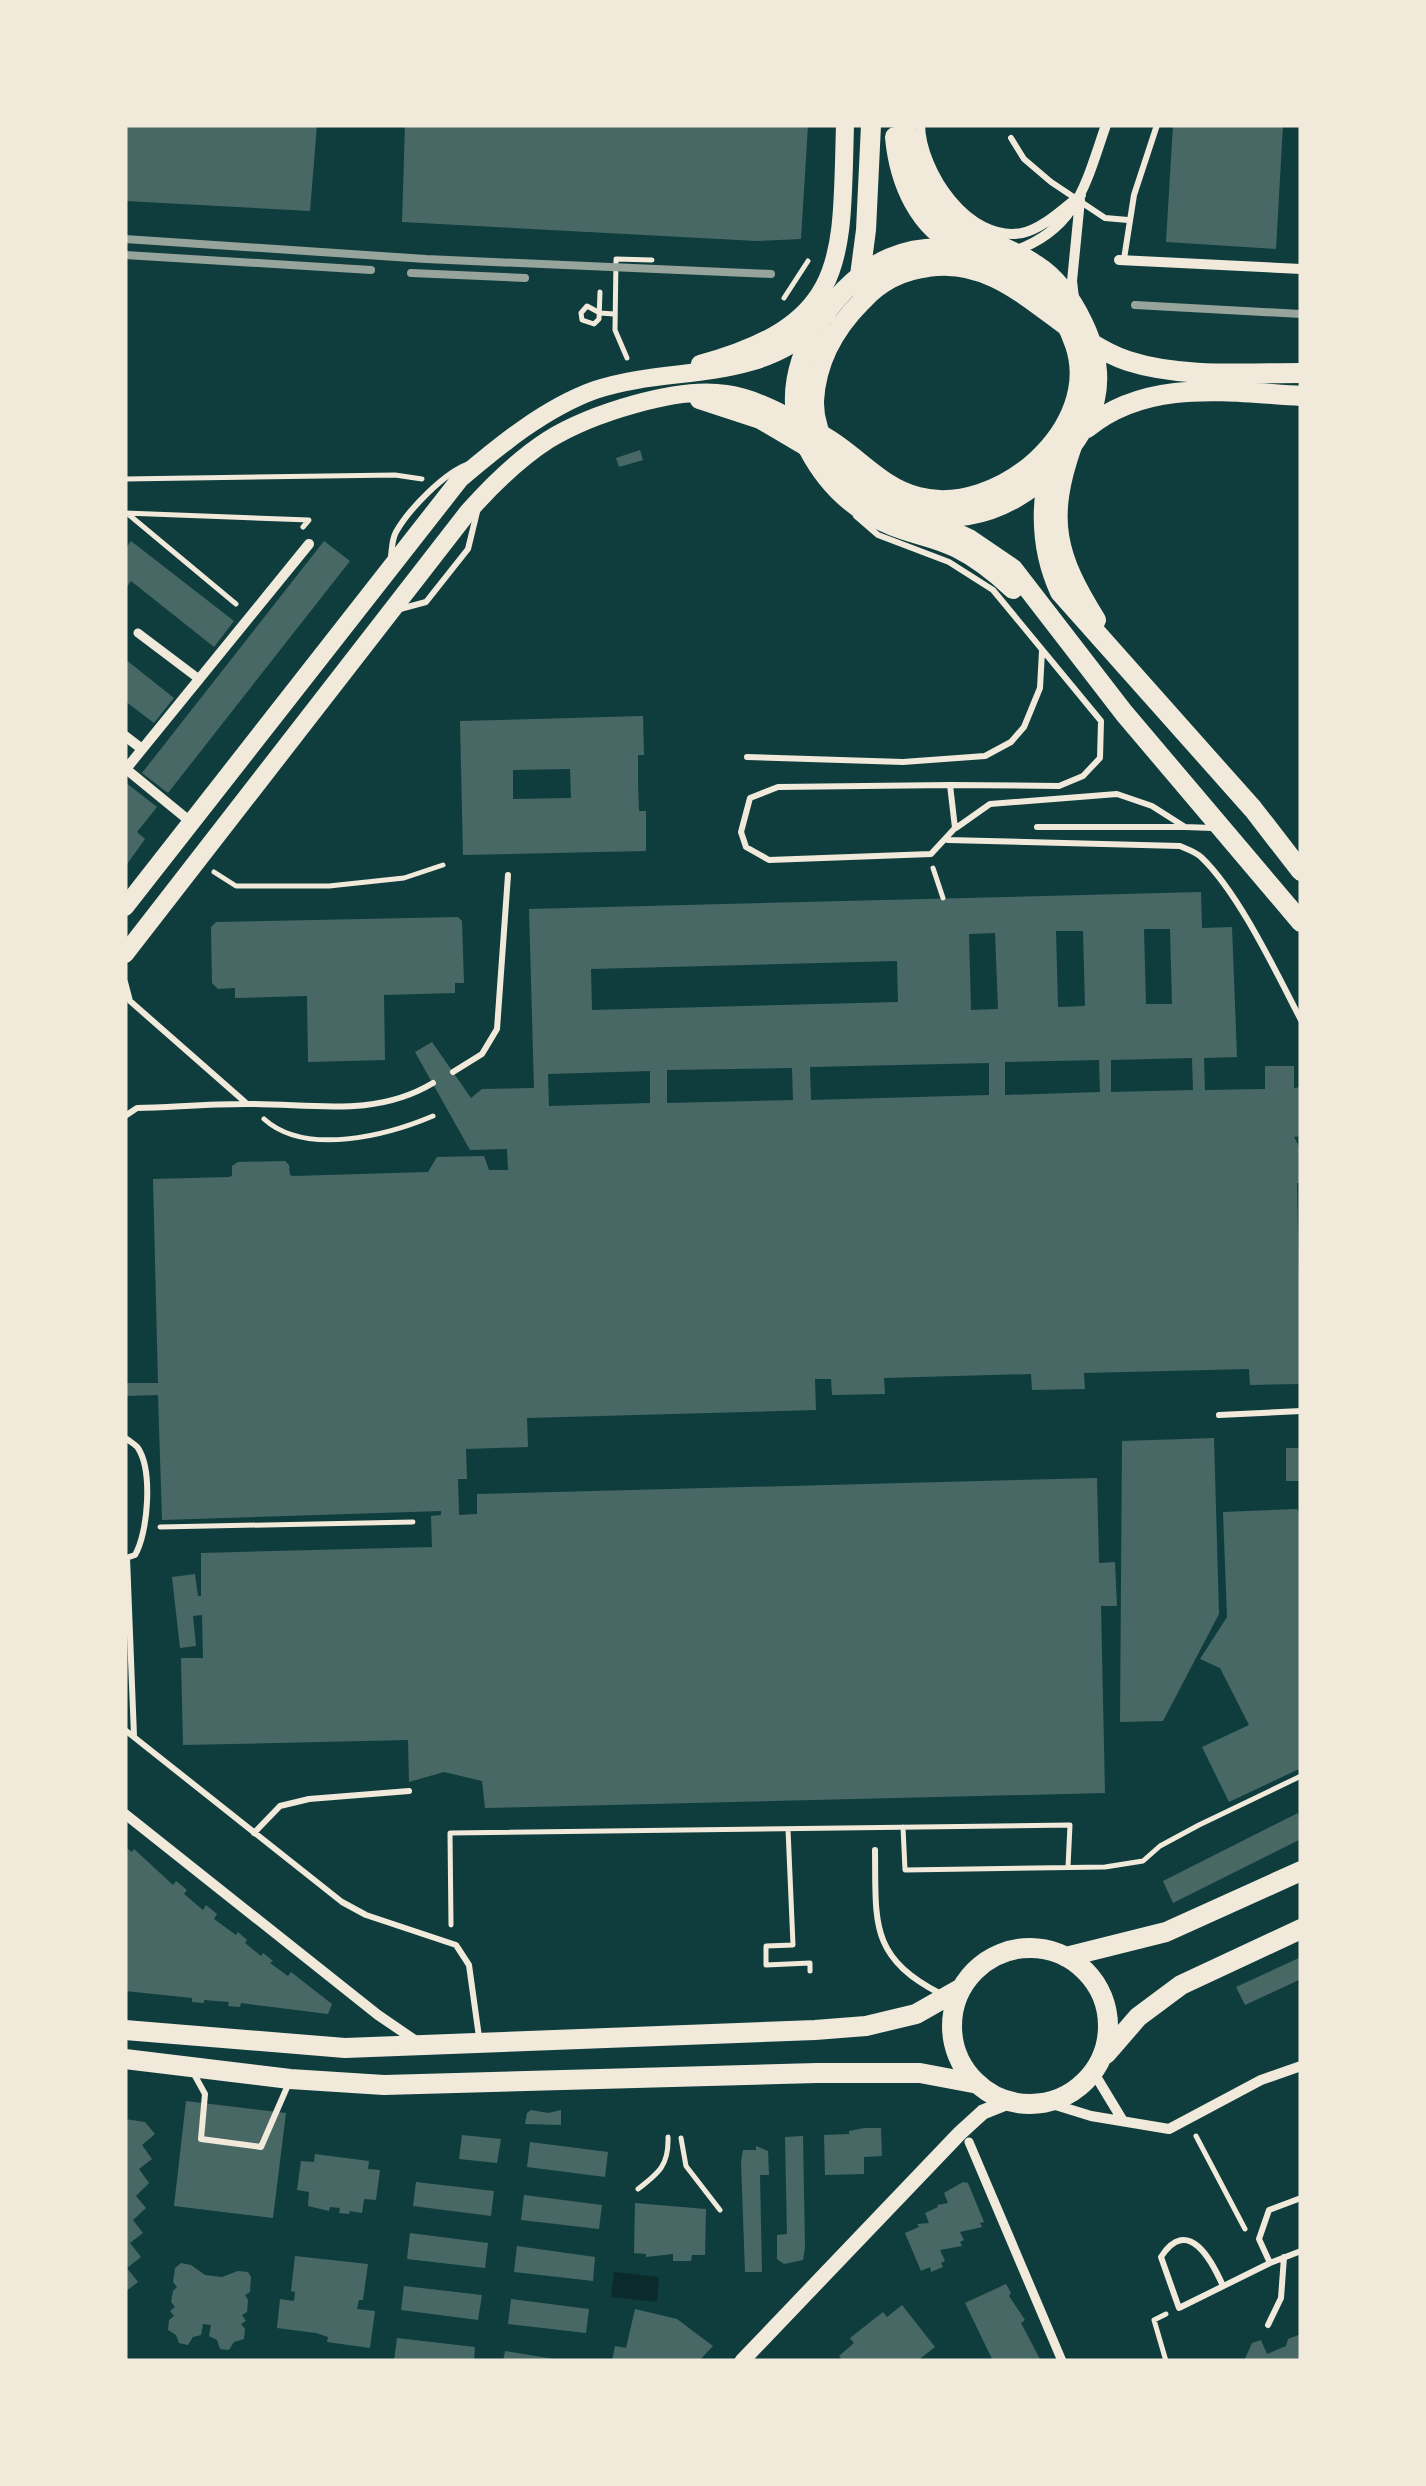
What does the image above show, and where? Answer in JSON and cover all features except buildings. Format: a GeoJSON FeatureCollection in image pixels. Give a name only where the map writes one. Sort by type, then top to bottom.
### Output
{"type":"FeatureCollection","features":[{"type":"Feature","properties":{"kind":"main road"},"geometry":{"type":"LineString","coordinates":[[814,441],[817,378],[827,348],[825,287],[835,264],[841,226],[846,125]]}},
{"type":"Feature","properties":{"kind":"main road"},"geometry":{"type":"LineString","coordinates":[[798,422],[794,404],[805,350],[826,314],[850,255],[859,125]]}},
{"type":"Feature","properties":{"kind":"main road"},"geometry":{"type":"LineString","coordinates":[[860,278],[872,125]]}},
{"type":"Feature","properties":{"kind":"main road"},"geometry":{"type":"LineString","coordinates":[[894,125],[901,173],[926,222],[949,242],[981,249]]}},
{"type":"Feature","properties":{"kind":"main road"},"geometry":{"type":"LineString","coordinates":[[905,125],[915,167],[934,202],[981,249],[1099,334],[1143,352],[1301,370]]}},
{"type":"Feature","properties":{"kind":"main road"},"geometry":{"type":"LineString","coordinates":[[125,907],[390,566],[460,479],[484,458],[555,410],[596,390],[742,366],[793,343],[860,278],[879,263],[902,254],[1014,251],[1047,272],[1092,343],[1098,366],[1098,392],[1048,474],[1023,496],[986,513],[914,523]]}},
{"type":"Feature","properties":{"kind":"main road"},"geometry":{"type":"LineString","coordinates":[[826,314],[887,280],[923,267],[957,266],[990,274],[1075,317]]}},
{"type":"Feature","properties":{"kind":"main road"},"geometry":{"type":"LineString","coordinates":[[1075,317],[1081,375],[1074,431],[1060,491],[1061,550],[1070,579],[1118,656]]}},
{"type":"Feature","properties":{"kind":"main road"},"geometry":{"type":"LineString","coordinates":[[1092,343],[1125,360],[1152,366],[1224,372],[1301,370]]}},
{"type":"Feature","properties":{"kind":"main road"},"geometry":{"type":"LineString","coordinates":[[674,396],[733,409],[814,441],[844,448],[875,477],[901,492],[931,500],[962,500],[990,492],[1026,470],[1074,431],[1140,400],[1174,392],[1301,396]]}},
{"type":"Feature","properties":{"kind":"main road"},"geometry":{"type":"LineString","coordinates":[[125,954],[195,860],[504,472],[550,438],[597,418],[674,396],[727,394],[752,400],[798,422],[836,475],[914,523],[969,539],[1012,570],[1124,713],[1301,922]]}},
{"type":"Feature","properties":{"kind":"main road"},"geometry":{"type":"LineString","coordinates":[[1048,474],[1043,528],[1056,582],[1069,604],[1253,810],[1301,872]]}},
{"type":"Feature","properties":{"kind":"main road"},"geometry":{"type":"LineString","coordinates":[[1066,1956],[1166,1932],[1301,1871]]}},
{"type":"Feature","properties":{"kind":"main road"},"geometry":{"type":"LineString","coordinates":[[125,2061],[384,2085],[715,2074],[920,2073],[973,2083],[1008,2102],[1049,2103],[1070,2094],[1138,2017],[1181,1985],[1301,1929]]}},
{"type":"Feature","properties":{"kind":"main road"},"geometry":{"type":"LineString","coordinates":[[125,2030],[345,2048],[866,2026],[916,2014],[954,1993],[993,1957],[1022,1948],[1044,1948],[1081,1966],[1098,1986],[1106,2005],[1109,2034],[1098,2066]]}},
{"type":"Feature","properties":{"kind":"main road"},"geometry":{"type":"LineString","coordinates":[[954,1993],[953,2044],[973,2083]]}},
{"type":"Feature","properties":{"kind":"street"},"geometry":{"type":"LineString","coordinates":[[920,125],[923,149],[934,178],[947,197],[969,217],[1002,232],[1019,234],[1070,216]]}},
{"type":"Feature","properties":{"kind":"street"},"geometry":{"type":"LineString","coordinates":[[1014,251],[1055,229],[1070,216],[1106,125]]}},
{"type":"Feature","properties":{"kind":"street"},"geometry":{"type":"LineString","coordinates":[[1075,317],[1070,216],[1083,191]]}},
{"type":"Feature","properties":{"kind":"street"},"geometry":{"type":"LineString","coordinates":[[1122,260],[1301,269]]}},
{"type":"Feature","properties":{"kind":"street"},"geometry":{"type":"LineString","coordinates":[[192,823],[126,769],[309,544]]}},
{"type":"Feature","properties":{"kind":"street"},"geometry":{"type":"LineString","coordinates":[[138,633],[199,680]]}},
{"type":"Feature","properties":{"kind":"street"},"geometry":{"type":"LineString","coordinates":[[125,736],[142,749]]}},
{"type":"Feature","properties":{"kind":"street"},"geometry":{"type":"LineString","coordinates":[[125,1814],[378,2015],[424,2046]]}},
{"type":"Feature","properties":{"kind":"street"},"geometry":{"type":"LineString","coordinates":[[1098,2066],[1123,2121]]}},
{"type":"Feature","properties":{"kind":"street"},"geometry":{"type":"LineString","coordinates":[[1049,2103],[1091,2116],[1168,2130],[1261,2080],[1301,2066]]}},
{"type":"Feature","properties":{"kind":"street"},"geometry":{"type":"LineString","coordinates":[[742,2361],[960,2133],[983,2112],[1008,2102]]}},
{"type":"Feature","properties":{"kind":"street"},"geometry":{"type":"LineString","coordinates":[[969,2142],[1062,2361]]}},
{"type":"Feature","properties":{"kind":"lane"},"geometry":{"type":"LineString","coordinates":[[1122,260],[1128,220],[1157,125]]}},
{"type":"Feature","properties":{"kind":"lane"},"geometry":{"type":"LineString","coordinates":[[1010,138],[1024,160],[1051,182],[1105,218],[1128,220]]}},
{"type":"Feature","properties":{"kind":"lane"},"geometry":{"type":"LineString","coordinates":[[836,475],[851,511],[878,534],[950,562],[980,580],[1006,604],[1101,721],[1100,758],[1083,776],[1060,786],[778,788],[750,798],[741,832],[746,847],[769,860],[930,854],[956,828],[990,804],[1117,794],[1152,806],[1185,828]]}},
{"type":"Feature","properties":{"kind":"lane"},"geometry":{"type":"LineString","coordinates":[[747,757],[904,762],[984,756],[1011,742],[1024,727],[1040,688],[1042,649]]}},
{"type":"Feature","properties":{"kind":"lane"},"geometry":{"type":"LineString","coordinates":[[950,784],[956,828]]}},
{"type":"Feature","properties":{"kind":"lane"},"geometry":{"type":"LineString","coordinates":[[1037,827],[1224,827]]}},
{"type":"Feature","properties":{"kind":"lane"},"geometry":{"type":"LineString","coordinates":[[947,840],[1180,846],[1199,854],[1268,957],[1301,1020]]}},
{"type":"Feature","properties":{"kind":"lane"},"geometry":{"type":"LineString","coordinates":[[454,1072],[482,1054],[498,1029],[508,875]]}},
{"type":"Feature","properties":{"kind":"lane"},"geometry":{"type":"LineString","coordinates":[[125,982],[128,1001],[247,1104]]}},
{"type":"Feature","properties":{"kind":"lane"},"geometry":{"type":"LineString","coordinates":[[125,1116],[138,1108],[247,1104],[339,1109],[369,1106],[393,1101],[433,1083]]}},
{"type":"Feature","properties":{"kind":"lane"},"geometry":{"type":"LineString","coordinates":[[1219,1415],[1301,1411]]}},
{"type":"Feature","properties":{"kind":"lane"},"geometry":{"type":"LineString","coordinates":[[125,1438],[139,1448],[144,1468],[147,1527],[135,1555],[126,1558],[134,1738]]}},
{"type":"Feature","properties":{"kind":"lane"},"geometry":{"type":"LineString","coordinates":[[125,1730],[342,1902],[366,1915],[456,1945],[469,1966],[479,2044]]}},
{"type":"Feature","properties":{"kind":"lane"},"geometry":{"type":"LineString","coordinates":[[254,1833],[280,1806],[309,1799],[409,1791]]}},
{"type":"Feature","properties":{"kind":"lane"},"geometry":{"type":"LineString","coordinates":[[875,1850],[876,1909],[891,1958],[918,1982],[954,1993]]}},
{"type":"Feature","properties":{"kind":"lane"},"geometry":{"type":"LineString","coordinates":[[191,2068],[206,2094],[201,2140],[261,2147],[290,2079]]}},
{"type":"Feature","properties":{"kind":"lane"},"geometry":{"type":"LineString","coordinates":[[1270,2263],[1259,2239],[1268,2210],[1301,2198]]}},
{"type":"Feature","properties":{"kind":"lane"},"geometry":{"type":"LineString","coordinates":[[1223,2286],[1200,2246],[1183,2240],[1172,2243],[1161,2256],[1178,2308],[1301,2251]]}},
{"type":"Feature","properties":{"kind":"lane"},"geometry":{"type":"LineString","coordinates":[[1268,2326],[1281,2298],[1284,2257]]}},
{"type":"Feature","properties":{"kind":"path"},"geometry":{"type":"LineString","coordinates":[[626,358],[615,330],[616,258],[652,260]]}},
{"type":"Feature","properties":{"kind":"path"},"geometry":{"type":"LineString","coordinates":[[782,301],[810,258]]}},
{"type":"Feature","properties":{"kind":"path"},"geometry":{"type":"LineString","coordinates":[[600,292],[599,319],[594,324],[582,320],[581,312],[587,306],[602,314],[614,314]]}},
{"type":"Feature","properties":{"kind":"path"},"geometry":{"type":"LineString","coordinates":[[125,479],[395,475],[425,480]]}},
{"type":"Feature","properties":{"kind":"path"},"geometry":{"type":"LineString","coordinates":[[127,514],[308,520],[297,534]]}},
{"type":"Feature","properties":{"kind":"path"},"geometry":{"type":"LineString","coordinates":[[127,514],[238,606]]}},
{"type":"Feature","properties":{"kind":"path"},"geometry":{"type":"LineString","coordinates":[[214,872],[236,886],[329,886],[404,878],[443,864]]}},
{"type":"Feature","properties":{"kind":"path"},"geometry":{"type":"LineString","coordinates":[[247,1104],[271,1125],[294,1134],[339,1141],[410,1126],[433,1116]]}},
{"type":"Feature","properties":{"kind":"path"},"geometry":{"type":"LineString","coordinates":[[147,1527],[413,1522]]}},
{"type":"Feature","properties":{"kind":"path"},"geometry":{"type":"LineString","coordinates":[[903,1827],[905,1870],[1105,1867],[1143,1860],[1186,1832],[1301,1776]]}},
{"type":"Feature","properties":{"kind":"path"},"geometry":{"type":"LineString","coordinates":[[451,1925],[450,1833],[1070,1825],[1068,1867]]}},
{"type":"Feature","properties":{"kind":"path"},"geometry":{"type":"LineString","coordinates":[[788,1829],[793,1945],[766,1946],[766,1965],[810,1963],[810,1971]]}},
{"type":"Feature","properties":{"kind":"path"},"geometry":{"type":"LineString","coordinates":[[1196,2136],[1246,2232],[1259,2239]]}},
{"type":"Feature","properties":{"kind":"path"},"geometry":{"type":"LineString","coordinates":[[638,2189],[662,2170],[668,2160],[668,2137]]}},
{"type":"Feature","properties":{"kind":"path"},"geometry":{"type":"LineString","coordinates":[[681,2138],[686,2166],[720,2210]]}},
{"type":"Feature","properties":{"kind":"path"},"geometry":{"type":"LineString","coordinates":[[1166,2361],[1154,2320],[1178,2308]]}},
{"type":"Feature","properties":{"kind":"water"},"geometry":{"type":"Polygon","coordinates":[[[614,2272],[659,2277],[657,2302],[611,2297],[614,2272]]]}},
{"type":"Feature","properties":{"kind":"railway"},"geometry":{"type":"LineString","coordinates":[[125,239],[426,259],[771,274]]}},
{"type":"Feature","properties":{"kind":"railway"},"geometry":{"type":"LineString","coordinates":[[125,255],[371,270]]}},
{"type":"Feature","properties":{"kind":"railway"},"geometry":{"type":"LineString","coordinates":[[411,273],[525,278]]}},
{"type":"Feature","properties":{"kind":"railway"},"geometry":{"type":"LineString","coordinates":[[1135,305],[1301,314]]}}]}
